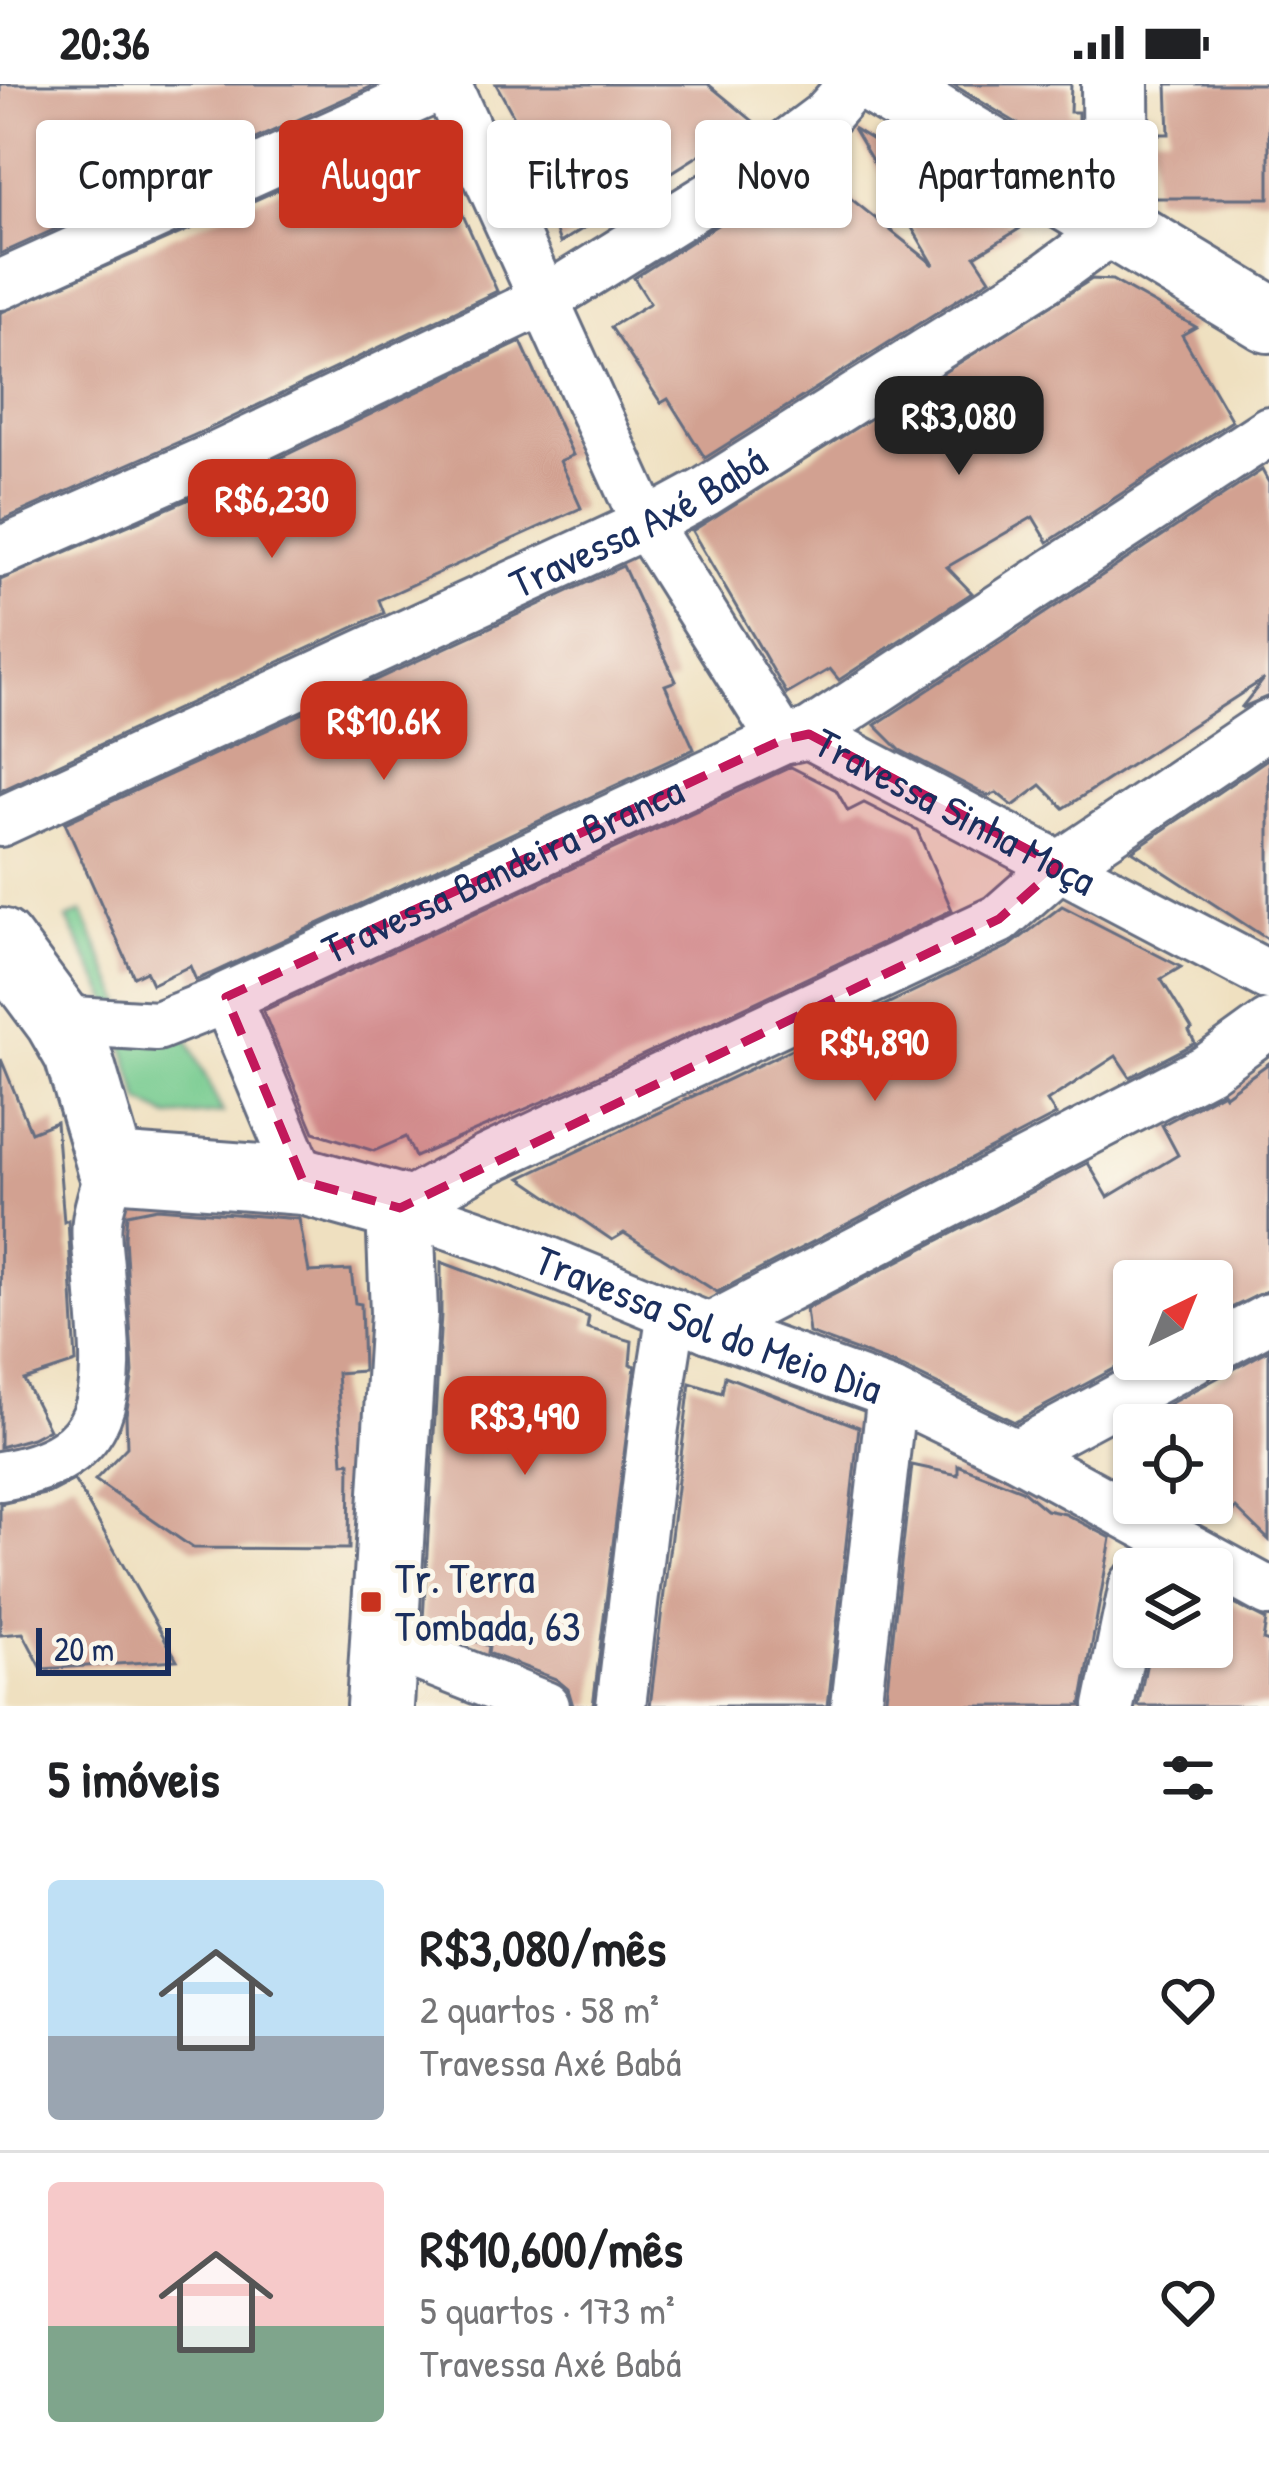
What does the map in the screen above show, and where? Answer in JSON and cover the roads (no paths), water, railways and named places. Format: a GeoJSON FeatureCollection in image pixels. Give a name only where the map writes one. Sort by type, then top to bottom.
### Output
{"type":"FeatureCollection","features":[{"type":"Feature","properties":{"kind":"street"},"geometry":{"type":"LineString","coordinates":[[0,285],[446,84]]}},
{"type":"Feature","properties":{"kind":"street","name":"Travessa Sinha Moça"},"geometry":{"type":"LineString","coordinates":[[446,84],[646,524],[795,737],[1059,866],[1269,976]]}},
{"type":"Feature","properties":{"kind":"street"},"geometry":{"type":"LineString","coordinates":[[0,551],[220,454],[546,299],[751,172],[841,102],[853,84]]}},
{"type":"Feature","properties":{"kind":"street"},"geometry":{"type":"LineString","coordinates":[[879,84],[939,120]]}},
{"type":"Feature","properties":{"kind":"street"},"geometry":{"type":"LineString","coordinates":[[1114,84],[1115,120]]}},
{"type":"Feature","properties":{"kind":"street","name":"Travessa Axé Babá"},"geometry":{"type":"LineString","coordinates":[[0,822],[646,524],[1044,279],[1115,228]]}},
{"type":"Feature","properties":{"kind":"street"},"geometry":{"type":"LineString","coordinates":[[1118,228],[1269,319]]}},
{"type":"Feature","properties":{"kind":"street","name":"Travessa Bandeira Branca"},"geometry":{"type":"LineString","coordinates":[[58,1020],[157,1026],[187,1018],[795,737],[1269,431]]}},
{"type":"Feature","properties":{"kind":"street"},"geometry":{"type":"LineString","coordinates":[[545,1706],[383,1675],[404,1313],[400,1208],[486,1160],[999,919],[1059,866],[1269,724]]}},
{"type":"Feature","properties":{"kind":"street"},"geometry":{"type":"LineString","coordinates":[[0,942],[78,1055],[111,1166],[96,1223],[105,1378],[99,1420],[72,1451],[35,1471],[0,1476]]}},
{"type":"Feature","properties":{"kind":"street"},"geometry":{"type":"LineString","coordinates":[[225,999],[303,1181]]}},
{"type":"Feature","properties":{"kind":"street"},"geometry":{"type":"LineString","coordinates":[[621,1706],[690,1320],[1207,1069],[1269,1024]]}},
{"type":"Feature","properties":{"kind":"street","name":"Travessa Sol do Meio Dia"},"geometry":{"type":"LineString","coordinates":[[111,1166],[303,1181],[506,1244],[690,1320],[892,1394],[1016,1454],[1142,1548]]}},
{"type":"Feature","properties":{"kind":"street"},"geometry":{"type":"LineString","coordinates":[[1233,1338],[1269,1318]]}},
{"type":"Feature","properties":{"kind":"street"},"geometry":{"type":"LineString","coordinates":[[1016,1454],[1153,1380]]}},
{"type":"Feature","properties":{"kind":"street"},"geometry":{"type":"LineString","coordinates":[[856,1706],[892,1394]]}},
{"type":"Feature","properties":{"kind":"street","name":"Travessa Sol do Meio Dia"},"geometry":{"type":"LineString","coordinates":[[1233,1580],[1269,1592]]}},
{"type":"Feature","properties":{"kind":"street"},"geometry":{"type":"LineString","coordinates":[[1109,1706],[1117,1668]]}},
{"type":"Feature","properties":{"kind":"place","name":"Tr. Terra Tombada, 63"},"geometry":{"type":"Point","coordinates":[371,1602]}}]}
